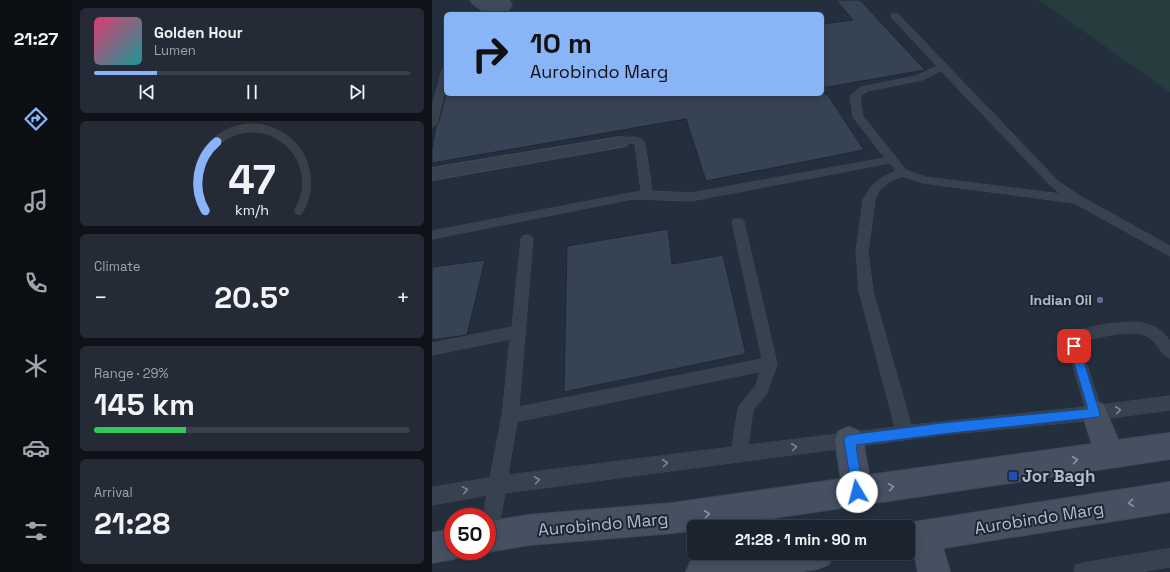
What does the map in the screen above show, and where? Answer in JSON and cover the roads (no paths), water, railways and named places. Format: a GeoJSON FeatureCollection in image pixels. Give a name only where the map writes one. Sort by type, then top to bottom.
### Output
{"type":"FeatureCollection","features":[{"type":"Feature","properties":{"kind":"main road"},"geometry":{"type":"LineString","coordinates":[[1095,414],[1110,455]]}},
{"type":"Feature","properties":{"kind":"main road"},"geometry":{"type":"LineString","coordinates":[[849,440],[857,492]]}},
{"type":"Feature","properties":{"kind":"main road","name":"Aurobindo Marg"},"geometry":{"type":"LineString","coordinates":[[496,536],[528,530],[673,518],[1170,446]]}},
{"type":"Feature","properties":{"kind":"main road","name":"Aurobindo Marg"},"geometry":{"type":"LineString","coordinates":[[916,537],[1170,497]]}},
{"type":"Feature","properties":{"kind":"main road"},"geometry":{"type":"LineString","coordinates":[[916,537],[934,572]]}},
{"type":"Feature","properties":{"kind":"main road"},"geometry":{"type":"LineString","coordinates":[[432,548],[444,546]]}},
{"type":"Feature","properties":{"kind":"main road"},"geometry":{"type":"LineString","coordinates":[[702,572],[775,560]]}},
{"type":"Feature","properties":{"kind":"street"},"geometry":{"type":"LineString","coordinates":[[432,174],[620,142]]}},
{"type":"Feature","properties":{"kind":"lane"},"geometry":{"type":"LineString","coordinates":[[895,16],[1055,184],[1076,199],[1139,233],[1170,252]]}},
{"type":"Feature","properties":{"kind":"lane"},"geometry":{"type":"LineString","coordinates":[[942,67],[919,78],[864,89],[855,96],[858,117],[902,172],[923,180],[1076,199]]}},
{"type":"Feature","properties":{"kind":"lane"},"geometry":{"type":"LineString","coordinates":[[432,124],[444,78]]}},
{"type":"Feature","properties":{"kind":"lane"},"geometry":{"type":"LineString","coordinates":[[620,142],[630,140],[637,141],[640,144],[647,193]]}},
{"type":"Feature","properties":{"kind":"lane"},"geometry":{"type":"LineString","coordinates":[[432,235],[647,193],[679,198],[691,197],[891,160]]}},
{"type":"Feature","properties":{"kind":"lane"},"geometry":{"type":"LineString","coordinates":[[902,172],[885,180],[875,189],[869,200],[862,252],[866,291],[905,433]]}},
{"type":"Feature","properties":{"kind":"lane"},"geometry":{"type":"LineString","coordinates":[[738,222],[770,364],[762,388],[746,408],[739,454]]}},
{"type":"Feature","properties":{"kind":"lane"},"geometry":{"type":"LineString","coordinates":[[494,508],[510,416],[527,239]]}},
{"type":"Feature","properties":{"kind":"lane"},"geometry":{"type":"LineString","coordinates":[[1095,414],[1074,346],[1076,339],[1083,335],[1136,327],[1147,329],[1155,334],[1170,352]]}},
{"type":"Feature","properties":{"kind":"lane"},"geometry":{"type":"LineString","coordinates":[[432,349],[517,332]]}},
{"type":"Feature","properties":{"kind":"lane"},"geometry":{"type":"LineString","coordinates":[[510,416],[770,364]]}},
{"type":"Feature","properties":{"kind":"lane"},"geometry":{"type":"LineString","coordinates":[[432,496],[498,485],[849,440],[1095,414],[1170,403]]}},
{"type":"Feature","properties":{"kind":"lane"},"geometry":{"type":"LineString","coordinates":[[1084,572],[1170,558]]}},
{"type":"Feature","properties":{"kind":"place","name":"Indian Oil"},"geometry":{"type":"Point","coordinates":[1100,300]}},
{"type":"Feature","properties":{"kind":"place","name":"Jor Bagh"},"geometry":{"type":"Point","coordinates":[1013,476]}}]}
